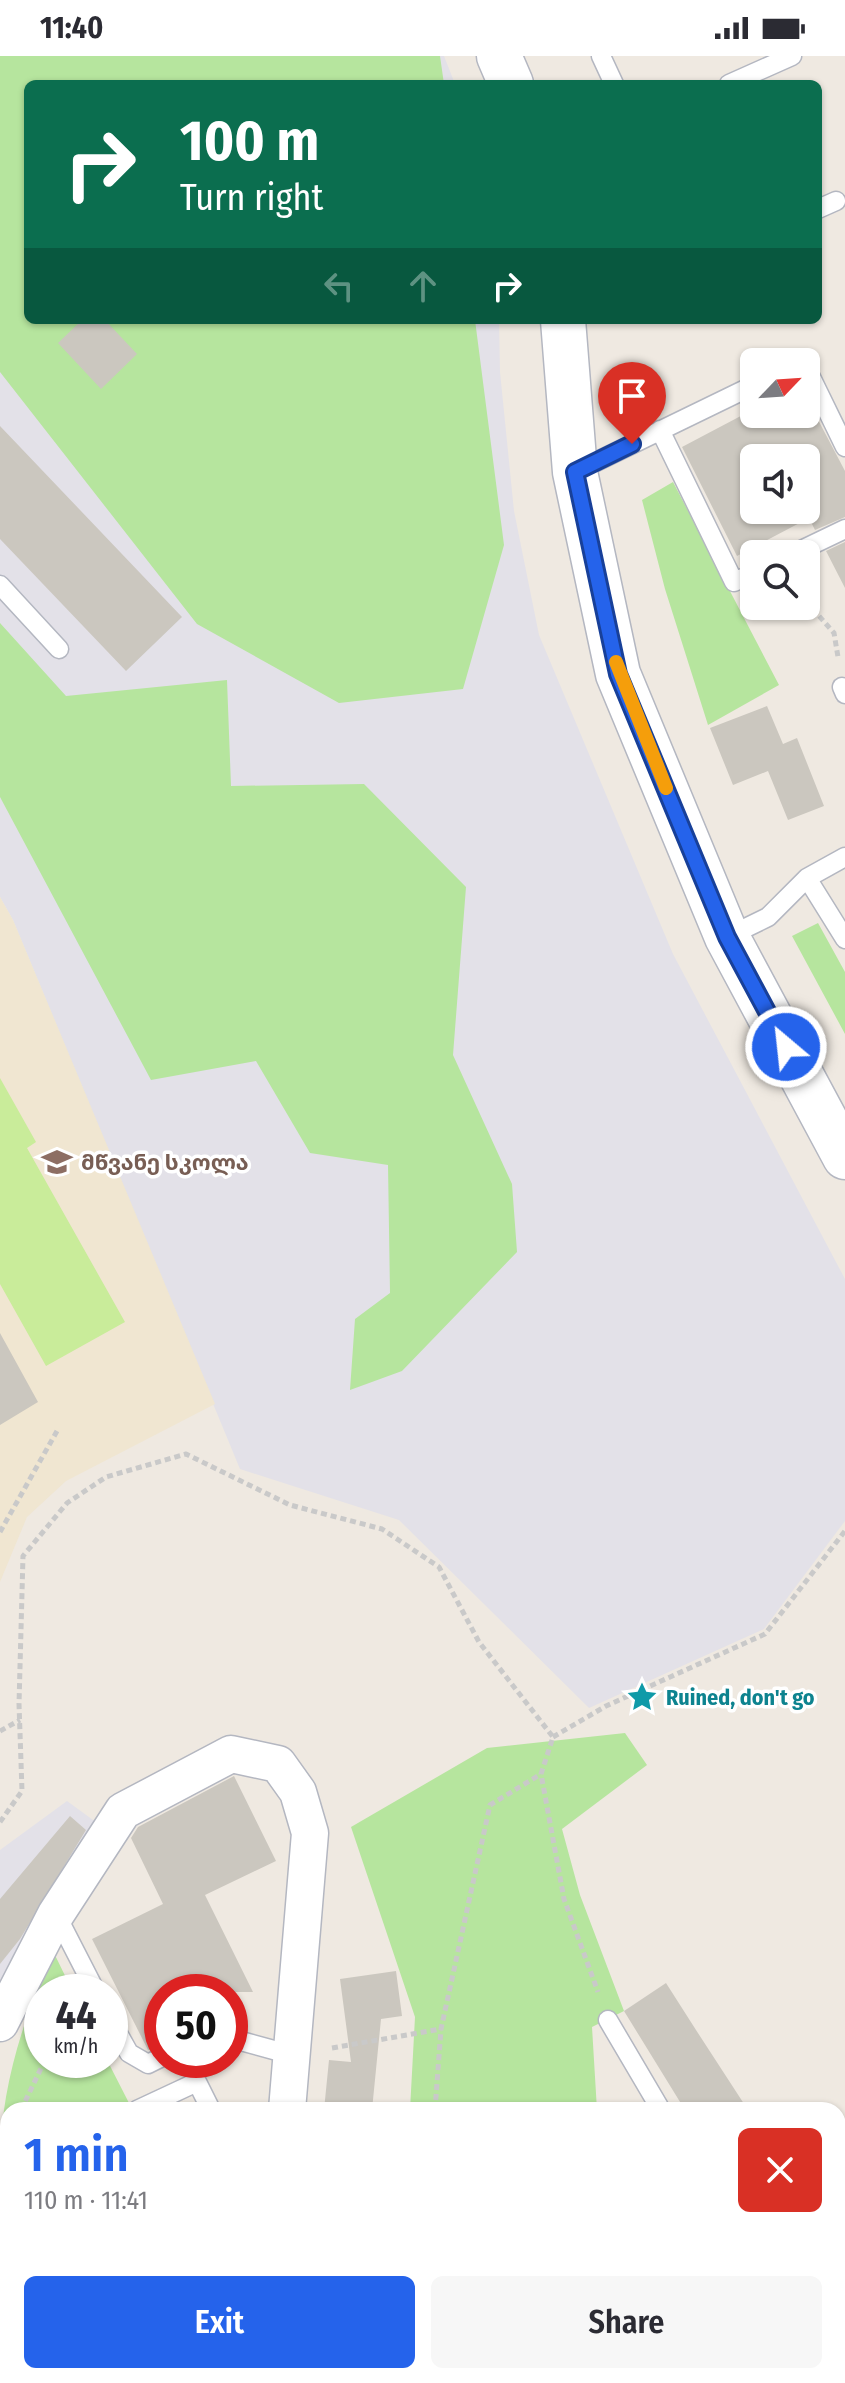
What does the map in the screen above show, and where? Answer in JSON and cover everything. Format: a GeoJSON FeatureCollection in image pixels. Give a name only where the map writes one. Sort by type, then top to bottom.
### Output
{"type":"FeatureCollection","features":[{"type":"Feature","properties":{"kind":"main road"},"geometry":{"type":"LineString","coordinates":[[499,56],[509,80]]}},
{"type":"Feature","properties":{"kind":"main road"},"geometry":{"type":"LineString","coordinates":[[567,324],[575,472],[618,674],[727,937],[845,1157]]}},
{"type":"Feature","properties":{"kind":"street"},"geometry":{"type":"LineString","coordinates":[[0,2023],[56,1914],[123,1811],[231,1754],[278,1764],[298,1792],[310,1833],[288,2102]]}},
{"type":"Feature","properties":{"kind":"lane"},"geometry":{"type":"LineString","coordinates":[[601,56],[612,80]]}},
{"type":"Feature","properties":{"kind":"lane"},"geometry":{"type":"LineString","coordinates":[[738,80],[792,56]]}},
{"type":"Feature","properties":{"kind":"lane"},"geometry":{"type":"LineString","coordinates":[[822,207],[836,201]]}},
{"type":"Feature","properties":{"kind":"lane"},"geometry":{"type":"LineString","coordinates":[[575,472],[740,392]]}},
{"type":"Feature","properties":{"kind":"lane"},"geometry":{"type":"LineString","coordinates":[[820,398],[845,447]]}},
{"type":"Feature","properties":{"kind":"lane"},"geometry":{"type":"LineString","coordinates":[[660,430],[734,582],[740,579]]}},
{"type":"Feature","properties":{"kind":"lane"},"geometry":{"type":"LineString","coordinates":[[820,541],[845,529]]}},
{"type":"Feature","properties":{"kind":"lane"},"geometry":{"type":"LineString","coordinates":[[0,585],[59,649]]}},
{"type":"Feature","properties":{"kind":"lane"},"geometry":{"type":"LineString","coordinates":[[727,937],[768,917],[807,878],[845,857]]}},
{"type":"Feature","properties":{"kind":"lane"},"geometry":{"type":"LineString","coordinates":[[807,878],[845,939]]}},
{"type":"Feature","properties":{"kind":"lane"},"geometry":{"type":"LineString","coordinates":[[56,1914],[87,1974]]}},
{"type":"Feature","properties":{"kind":"lane"},"geometry":{"type":"LineString","coordinates":[[608,2020],[656,2102]]}},
{"type":"Feature","properties":{"kind":"lane"},"geometry":{"type":"LineString","coordinates":[[248,2043],[292,2055]]}},
{"type":"Feature","properties":{"kind":"lane"},"geometry":{"type":"LineString","coordinates":[[154,2102],[197,2082],[207,2102]]}},
{"type":"Feature","properties":{"kind":"path"},"geometry":{"type":"LineString","coordinates":[[820,617],[834,633],[844,691]]}},
{"type":"Feature","properties":{"kind":"path"},"geometry":{"type":"LineString","coordinates":[[0,1532],[57,1431]]}},
{"type":"Feature","properties":{"kind":"path"},"geometry":{"type":"LineString","coordinates":[[0,1822],[22,1791],[23,1556],[67,1503],[106,1477],[186,1454],[290,1505],[382,1529],[439,1567],[479,1642],[553,1737]]}},
{"type":"Feature","properties":{"kind":"path"},"geometry":{"type":"LineString","coordinates":[[608,2020],[564,1899],[541,1774],[553,1737],[606,1706],[765,1634],[845,1531]]}},
{"type":"Feature","properties":{"kind":"path"},"geometry":{"type":"LineString","coordinates":[[0,1731],[21,1720]]}},
{"type":"Feature","properties":{"kind":"path"},"geometry":{"type":"LineString","coordinates":[[436,2102],[441,2029],[490,1805],[541,1774]]}},
{"type":"Feature","properties":{"kind":"path"},"geometry":{"type":"LineString","coordinates":[[337,2047],[441,2029]]}},
{"type":"Feature","properties":{"kind":"path"},"geometry":{"type":"LineString","coordinates":[[25,2102],[36,2078]]}},
{"type":"Feature","properties":{"kind":"shaded area"},"geometry":{"type":"Polygon","coordinates":[[[0,56],[444,56],[453,80],[24,80],[24,324],[499,324],[500,372],[514,511],[539,635],[673,954],[845,1279],[845,1521],[764,1629],[589,1708],[399,1520],[240,1469],[13,920],[0,897],[0,56]]]}},
{"type":"Feature","properties":{"kind":"shaded area","name":"მწვანე სკოლა"},"geometry":{"type":"Polygon","coordinates":[[[0,897],[13,920],[215,1404],[66,1481],[27,1517],[0,1582],[0,897]]]}},
{"type":"Feature","properties":{"kind":"shaded area"},"geometry":{"type":"Polygon","coordinates":[[[67,1801],[104,1828],[0,2001],[0,1850],[67,1801]]]}},
{"type":"Feature","properties":{"kind":"green space"},"geometry":{"type":"Polygon","coordinates":[[[0,56],[440,56],[443,80],[24,80],[24,324],[476,324],[504,545],[463,689],[339,703],[197,624],[0,372],[0,56]]]}},
{"type":"Feature","properties":{"kind":"green space"},"geometry":{"type":"Polygon","coordinates":[[[673,482],[740,610],[740,620],[745,620],[779,685],[708,725],[665,589],[642,500],[673,482]]]}},
{"type":"Feature","properties":{"kind":"green space"},"geometry":{"type":"Polygon","coordinates":[[[0,623],[66,696],[227,680],[231,786],[364,784],[466,887],[453,1055],[512,1184],[517,1252],[402,1371],[350,1390],[355,1319],[390,1293],[388,1165],[310,1153],[256,1061],[151,1080],[0,797],[0,623]]]}},
{"type":"Feature","properties":{"kind":"green space"},"geometry":{"type":"Polygon","coordinates":[[[818,923],[845,972],[845,1034],[792,936],[818,923]]]}},
{"type":"Feature","properties":{"kind":"green space"},"geometry":{"type":"Polygon","coordinates":[[[0,1078],[36,1142],[27,1148],[125,1322],[46,1366],[0,1284],[0,1078]]]}},
{"type":"Feature","properties":{"kind":"green space"},"geometry":{"type":"Polygon","coordinates":[[[625,1733],[647,1765],[562,1829],[580,1895],[624,2011],[592,2027],[597,2102],[410,2102],[415,2017],[351,1827],[487,1748],[625,1733]]]}},
{"type":"Feature","properties":{"kind":"green space"},"geometry":{"type":"Polygon","coordinates":[[[52,1949],[64,1974],[43,1974],[52,1949]]]}},
{"type":"Feature","properties":{"kind":"green space"},"geometry":{"type":"Polygon","coordinates":[[[24,2027],[24,2078],[116,2078],[128,2102],[5,2102],[24,2027]]]}},
{"type":"Feature","properties":{"kind":"building"},"geometry":{"type":"Polygon","coordinates":[[[78,324],[109,324],[137,354],[101,389],[58,343],[78,324]]]}},
{"type":"Feature","properties":{"kind":"building"},"geometry":{"type":"Polygon","coordinates":[[[740,416],[740,428],[820,428],[820,424],[845,471],[845,517],[815,530],[812,524],[820,524],[820,444],[740,444],[740,524],[798,524],[767,540],[740,540],[740,554],[737,556],[682,447],[740,416]]]}},
{"type":"Feature","properties":{"kind":"building"},"geometry":{"type":"Polygon","coordinates":[[[0,426],[182,617],[126,671],[0,539],[0,426]]]}},
{"type":"Feature","properties":{"kind":"building"},"geometry":{"type":"Polygon","coordinates":[[[845,542],[845,588],[826,551],[845,542]]]}},
{"type":"Feature","properties":{"kind":"building"},"geometry":{"type":"Polygon","coordinates":[[[767,706],[783,744],[797,738],[824,806],[788,820],[768,771],[733,785],[710,728],[767,706]]]}},
{"type":"Feature","properties":{"kind":"building"},"geometry":{"type":"Polygon","coordinates":[[[0,1333],[38,1402],[0,1425],[0,1333]]]}},
{"type":"Feature","properties":{"kind":"building"},"geometry":{"type":"Polygon","coordinates":[[[234,1776],[276,1861],[205,1895],[244,1974],[144,1974],[144,2042],[128,2010],[128,1974],[110,1974],[92,1939],[163,1904],[131,1838],[138,1827],[234,1776]]]}},
{"type":"Feature","properties":{"kind":"building"},"geometry":{"type":"Polygon","coordinates":[[[70,1816],[86,1830],[20,1939],[0,1964],[0,1899],[70,1816]]]}},
{"type":"Feature","properties":{"kind":"building"},"geometry":{"type":"Polygon","coordinates":[[[396,1971],[402,2016],[381,2019],[373,2102],[325,2102],[329,2060],[351,2062],[340,1979],[396,1971]]]}},
{"type":"Feature","properties":{"kind":"building"},"geometry":{"type":"Polygon","coordinates":[[[666,1983],[743,2102],[680,2102],[624,2011],[666,1983]]]}},
{"type":"Feature","properties":{"kind":"slow traffic"},"geometry":{"type":"LineString","coordinates":[[616,662],[618,674],[666,788]]}},
{"type":"Feature","properties":{"kind":"place","name":"მწვანე სკოლა"},"geometry":{"type":"Point","coordinates":[57,1162]}},
{"type":"Feature","properties":{"kind":"place","name":"Ruined, don't go"},"geometry":{"type":"Point","coordinates":[642,1697]}},
{"type":"Feature","properties":{"kind":"route"},"geometry":{"type":"LineString","coordinates":[[632,444],[575,472],[618,674],[727,937],[786,1047]]}}]}
